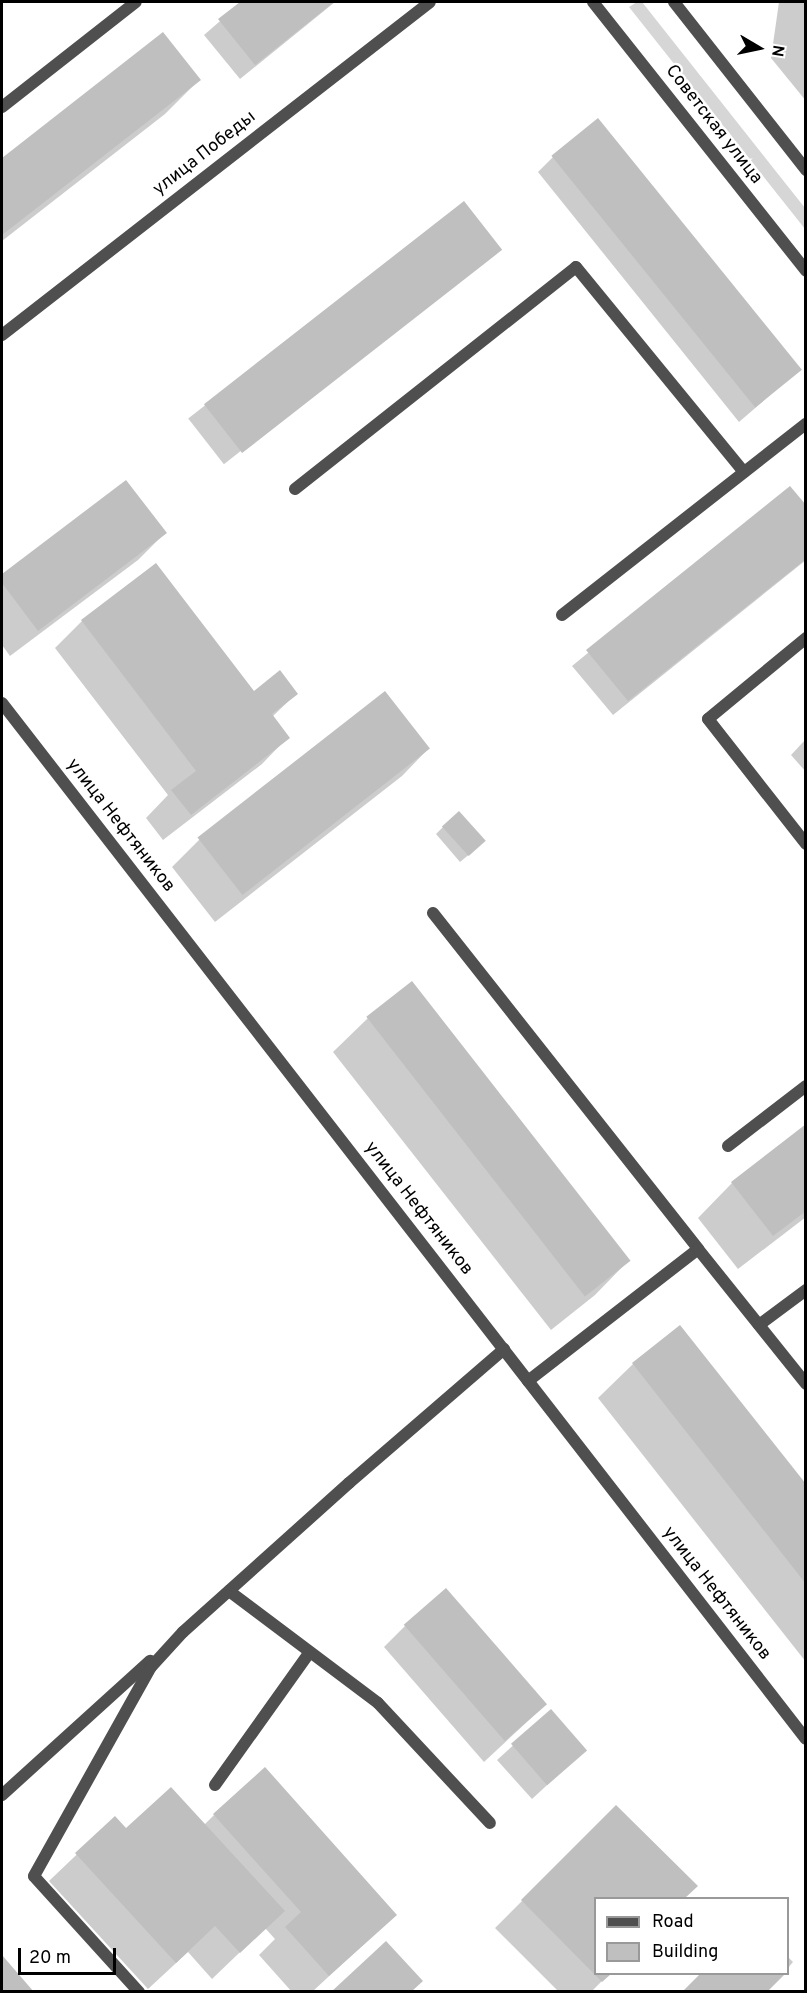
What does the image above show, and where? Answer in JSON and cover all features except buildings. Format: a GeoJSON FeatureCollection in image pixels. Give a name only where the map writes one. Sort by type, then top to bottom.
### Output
{"type":"FeatureCollection","features":[{"type":"Feature","properties":{"kind":"street"},"geometry":{"type":"LineString","coordinates":[[2,107],[136,2]]}},
{"type":"Feature","properties":{"kind":"street","name":"улица Победы"},"geometry":{"type":"LineString","coordinates":[[2,335],[430,2]]}},
{"type":"Feature","properties":{"kind":"street","name":"Советская улица"},"geometry":{"type":"LineString","coordinates":[[593,2],[806,271]]}},
{"type":"Feature","properties":{"kind":"street"},"geometry":{"type":"LineString","coordinates":[[674,2],[806,170]]}},
{"type":"Feature","properties":{"kind":"street"},"geometry":{"type":"LineString","coordinates":[[295,489],[576,267],[744,472]]}},
{"type":"Feature","properties":{"kind":"street"},"geometry":{"type":"LineString","coordinates":[[562,615],[806,424]]}},
{"type":"Feature","properties":{"kind":"street"},"geometry":{"type":"LineString","coordinates":[[806,638],[708,719],[806,844]]}},
{"type":"Feature","properties":{"kind":"street","name":"улица Нефтяников"},"geometry":{"type":"LineString","coordinates":[[2,703],[806,1739]]}},
{"type":"Feature","properties":{"kind":"street"},"geometry":{"type":"LineString","coordinates":[[433,913],[806,1384]]}},
{"type":"Feature","properties":{"kind":"street"},"geometry":{"type":"LineString","coordinates":[[728,1146],[806,1086]]}},
{"type":"Feature","properties":{"kind":"street"},"geometry":{"type":"LineString","coordinates":[[528,1381],[698,1249]]}},
{"type":"Feature","properties":{"kind":"street"},"geometry":{"type":"LineString","coordinates":[[759,1325],[806,1290]]}},
{"type":"Feature","properties":{"kind":"street"},"geometry":{"type":"LineString","coordinates":[[2,1795],[504,1349]]}},
{"type":"Feature","properties":{"kind":"street"},"geometry":{"type":"LineString","coordinates":[[229,1591],[378,1703],[490,1823]]}},
{"type":"Feature","properties":{"kind":"street"},"geometry":{"type":"LineString","coordinates":[[139,1992],[34,1876],[151,1667],[183,1632]]}},
{"type":"Feature","properties":{"kind":"street"},"geometry":{"type":"LineString","coordinates":[[215,1785],[310,1652]]}},
{"type":"Feature","properties":{"kind":"shaded area"},"geometry":{"type":"Polygon","coordinates":[[[642,2],[805,208],[805,229],[629,7],[642,2]]]}}]}
